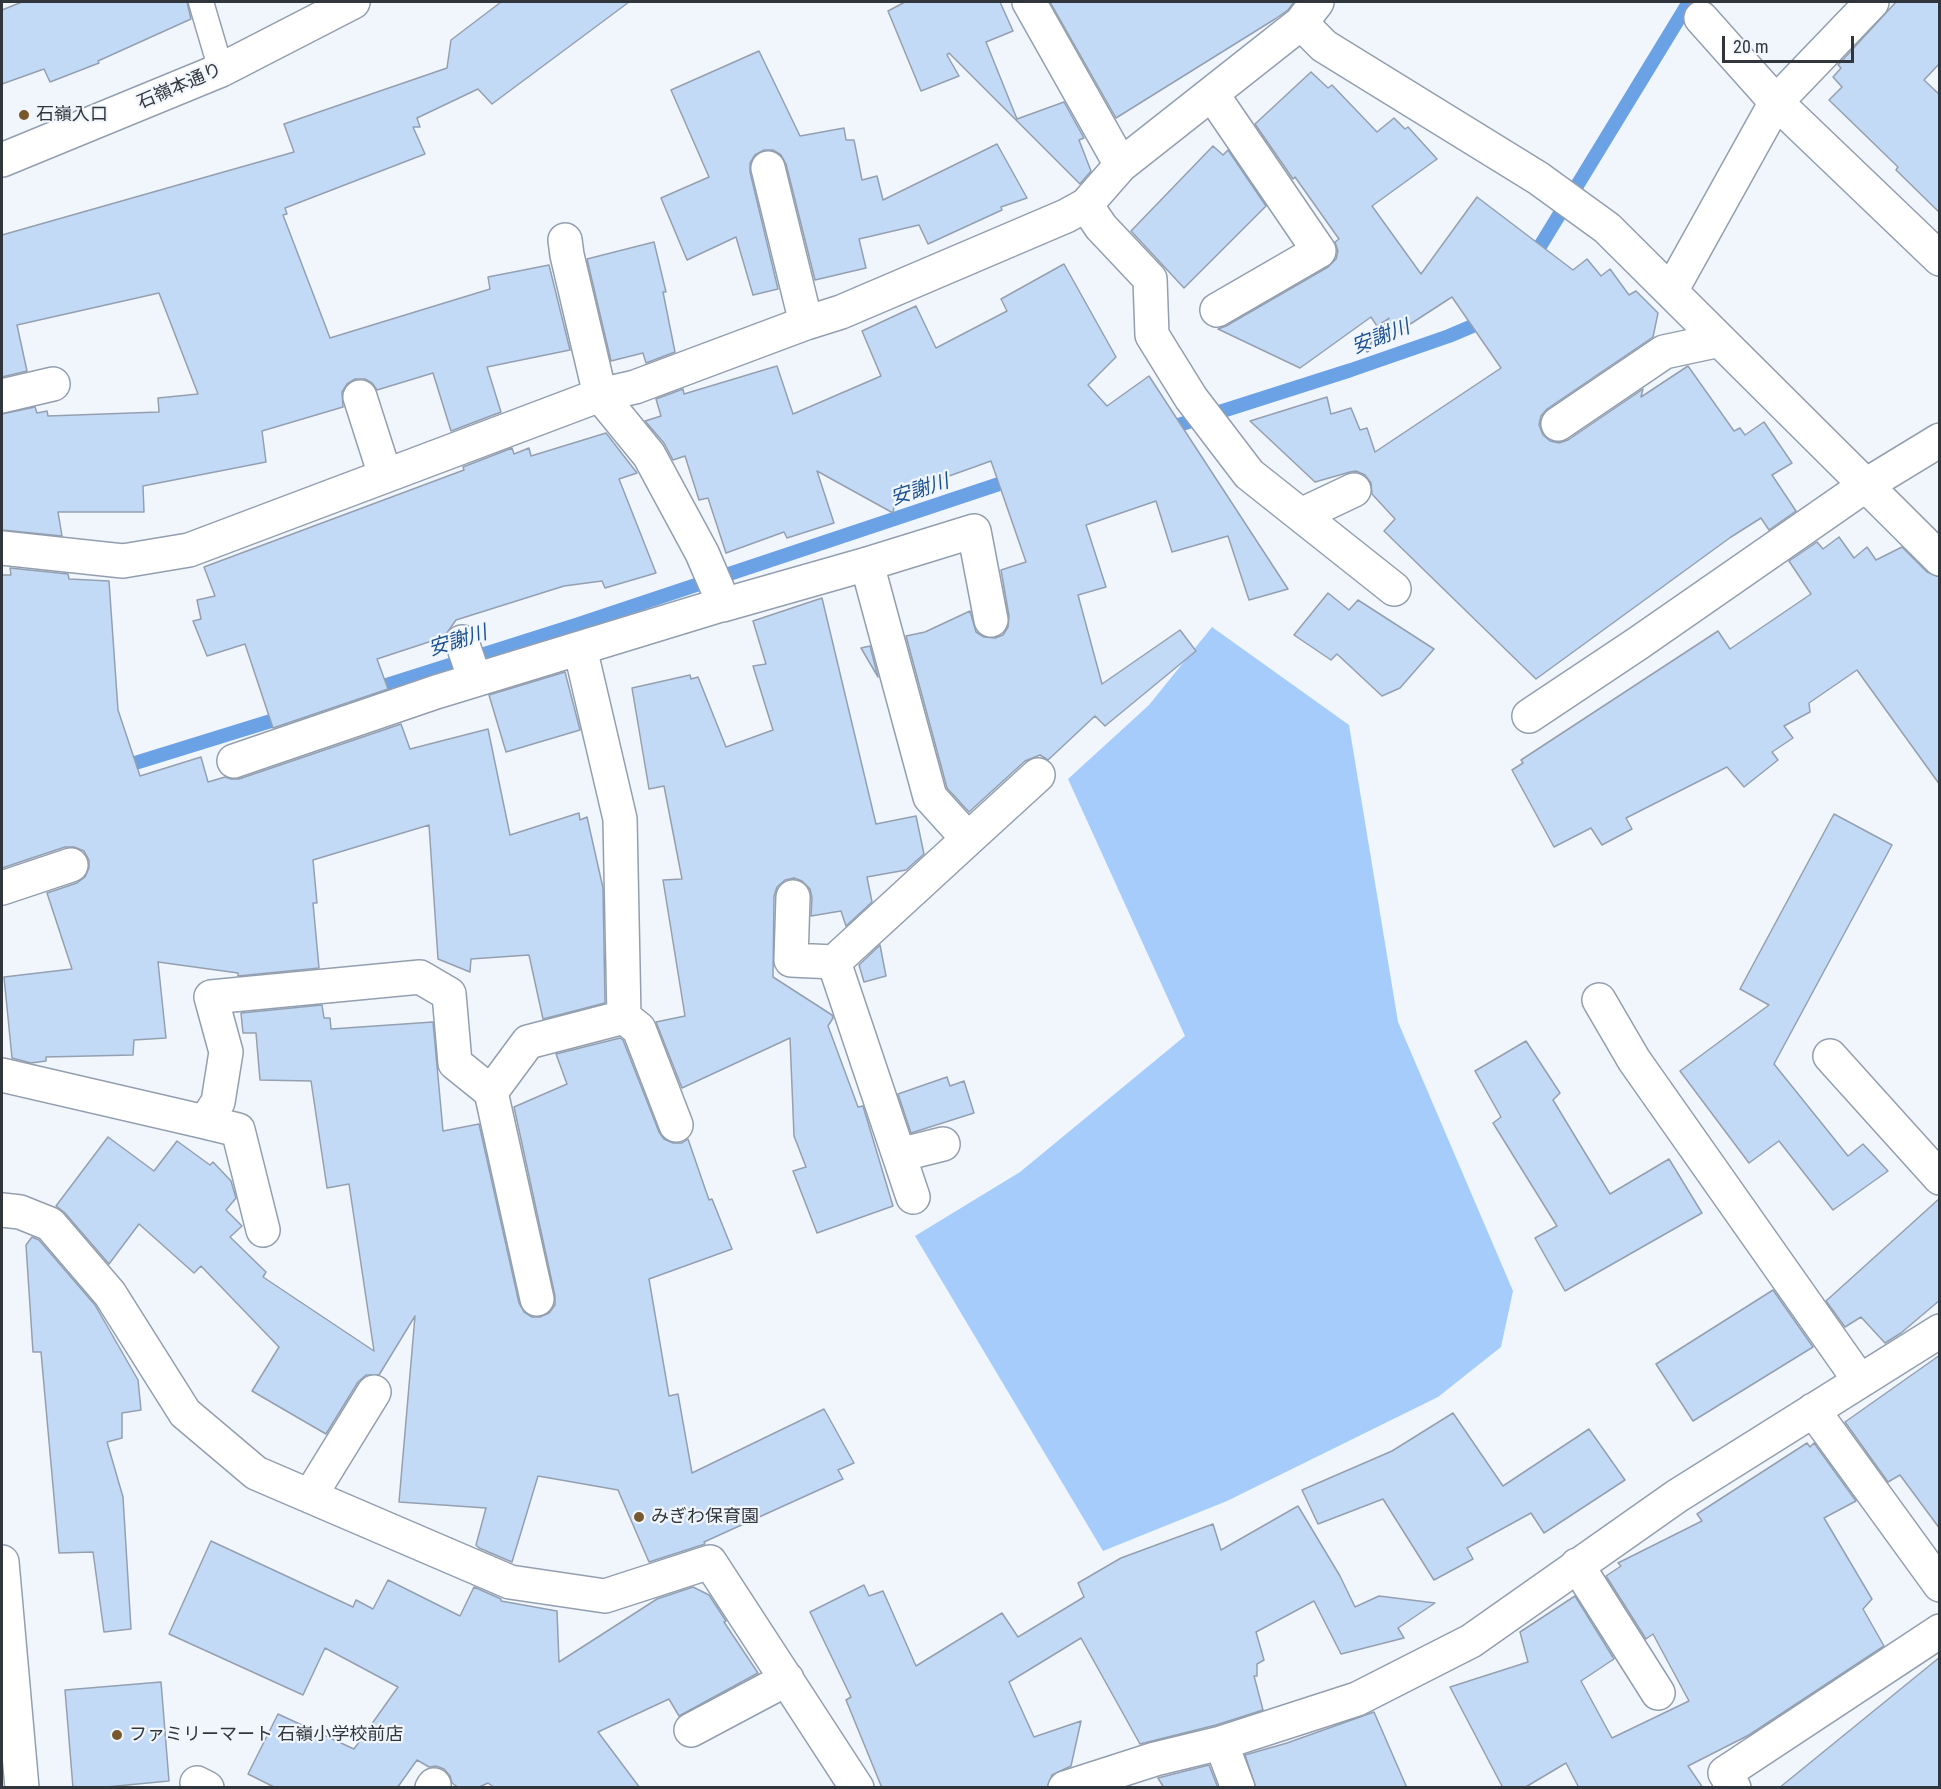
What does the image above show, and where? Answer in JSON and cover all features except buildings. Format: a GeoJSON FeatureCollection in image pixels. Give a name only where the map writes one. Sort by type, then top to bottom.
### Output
{"type":"FeatureCollection","features":[{"type":"Feature","properties":{"kind":"street","name":"石嶺本通り"},"geometry":{"type":"LineString","coordinates":[[2,160],[221,70],[353,2]]}},
{"type":"Feature","properties":{"kind":"street"},"geometry":{"type":"LineString","coordinates":[[1029,2],[1121,165]]}},
{"type":"Feature","properties":{"kind":"street"},"geometry":{"type":"LineString","coordinates":[[1671,291],[1776,102],[1872,2]]}},
{"type":"Feature","properties":{"kind":"street"},"geometry":{"type":"LineString","coordinates":[[2,548],[123,561],[189,550],[600,395],[635,387],[852,308],[1066,216],[1086,205],[1121,165],[1212,94],[1309,12],[1324,45],[1538,178],[1607,228],[1940,559]]}},
{"type":"Feature","properties":{"kind":"street"},"geometry":{"type":"LineString","coordinates":[[1701,18],[1776,102],[1940,259]]}},
{"type":"Feature","properties":{"kind":"street"},"geometry":{"type":"LineString","coordinates":[[1212,94],[1319,251],[1217,310]]}},
{"type":"Feature","properties":{"kind":"street"},"geometry":{"type":"LineString","coordinates":[[768,168],[806,323]]}},
{"type":"Feature","properties":{"kind":"street"},"geometry":{"type":"LineString","coordinates":[[1086,205],[1101,227],[1150,279],[1152,335],[1191,398],[1249,474],[1394,589]]}},
{"type":"Feature","properties":{"kind":"street"},"geometry":{"type":"LineString","coordinates":[[565,240],[600,395],[649,455],[702,553],[724,604]]}},
{"type":"Feature","properties":{"kind":"street"},"geometry":{"type":"LineString","coordinates":[[1557,424],[1664,352],[1720,340]]}},
{"type":"Feature","properties":{"kind":"street"},"geometry":{"type":"LineString","coordinates":[[2,396],[53,384]]}},
{"type":"Feature","properties":{"kind":"street"},"geometry":{"type":"LineString","coordinates":[[360,397],[385,476]]}},
{"type":"Feature","properties":{"kind":"street"},"geometry":{"type":"LineString","coordinates":[[1529,716],[1866,485],[1940,440]]}},
{"type":"Feature","properties":{"kind":"street"},"geometry":{"type":"LineString","coordinates":[[1301,515],[1354,490]]}},
{"type":"Feature","properties":{"kind":"street"},"geometry":{"type":"LineString","coordinates":[[234,761],[475,680],[974,531],[991,620]]}},
{"type":"Feature","properties":{"kind":"street"},"geometry":{"type":"LineString","coordinates":[[867,564],[930,797],[968,839]]}},
{"type":"Feature","properties":{"kind":"street"},"geometry":{"type":"LineString","coordinates":[[462,642],[475,680]]}},
{"type":"Feature","properties":{"kind":"street"},"geometry":{"type":"LineString","coordinates":[[580,648],[620,819],[624,1017]]}},
{"type":"Feature","properties":{"kind":"street"},"geometry":{"type":"LineString","coordinates":[[793,897],[791,960],[834,962],[1038,775]]}},
{"type":"Feature","properties":{"kind":"street"},"geometry":{"type":"LineString","coordinates":[[2,888],[71,865]]}},
{"type":"Feature","properties":{"kind":"street"},"geometry":{"type":"LineString","coordinates":[[834,962],[913,1197]]}},
{"type":"Feature","properties":{"kind":"street"},"geometry":{"type":"LineString","coordinates":[[205,1122],[218,1102],[226,1052],[211,997],[420,977],[449,994],[454,1063],[491,1092],[537,1299]]}},
{"type":"Feature","properties":{"kind":"street"},"geometry":{"type":"LineString","coordinates":[[1599,1000],[1634,1060],[1860,1381]]}},
{"type":"Feature","properties":{"kind":"street"},"geometry":{"type":"LineString","coordinates":[[491,1092],[528,1042],[624,1017]]}},
{"type":"Feature","properties":{"kind":"street"},"geometry":{"type":"LineString","coordinates":[[624,1017],[639,1029],[676,1125]]}},
{"type":"Feature","properties":{"kind":"street"},"geometry":{"type":"LineString","coordinates":[[1830,1056],[1940,1178]]}},
{"type":"Feature","properties":{"kind":"street"},"geometry":{"type":"LineString","coordinates":[[2,1075],[238,1130],[263,1230]]}},
{"type":"Feature","properties":{"kind":"street"},"geometry":{"type":"LineString","coordinates":[[899,1155],[943,1144]]}},
{"type":"Feature","properties":{"kind":"street"},"geometry":{"type":"LineString","coordinates":[[2,1209],[20,1212],[50,1224],[110,1294],[185,1413],[256,1473],[510,1582],[605,1596],[710,1562],[857,1788]]}},
{"type":"Feature","properties":{"kind":"street"},"geometry":{"type":"LineString","coordinates":[[1065,1788],[1155,1759],[1221,1743],[1368,1693],[1471,1641],[1677,1496],[1940,1331]]}},
{"type":"Feature","properties":{"kind":"street"},"geometry":{"type":"LineString","coordinates":[[310,1496],[374,1392]]}},
{"type":"Feature","properties":{"kind":"street"},"geometry":{"type":"LineString","coordinates":[[1813,1410],[1940,1585]]}},
{"type":"Feature","properties":{"kind":"street"},"geometry":{"type":"LineString","coordinates":[[2,1562],[22,1788]]}},
{"type":"Feature","properties":{"kind":"street"},"geometry":{"type":"LineString","coordinates":[[1577,1565],[1658,1693]]}},
{"type":"Feature","properties":{"kind":"street"},"geometry":{"type":"LineString","coordinates":[[1734,1788],[1725,1773],[1940,1631]]}},
{"type":"Feature","properties":{"kind":"street"},"geometry":{"type":"LineString","coordinates":[[691,1730],[787,1679]]}},
{"type":"Feature","properties":{"kind":"street"},"geometry":{"type":"LineString","coordinates":[[1221,1743],[1238,1788]]}},
{"type":"Feature","properties":{"kind":"lane"},"geometry":{"type":"LineString","coordinates":[[201,2],[221,70]]}},
{"type":"Feature","properties":{"kind":"shaded area"},"geometry":{"type":"Polygon","coordinates":[[[1212,627],[1349,725],[1398,1022],[1513,1291],[1501,1347],[1438,1397],[1227,1501],[1103,1551],[915,1236],[1020,1172],[1185,1036],[1068,779],[1149,705],[1212,627]]]}},
{"type":"Feature","properties":{"kind":"waterway","name":"安謝川"},"geometry":{"type":"LineString","coordinates":[[1531,261],[1689,2]]}},
{"type":"Feature","properties":{"kind":"waterway","name":"安謝川"},"geometry":{"type":"LineString","coordinates":[[1163,430],[1351,370],[1449,336],[1489,319]]}},
{"type":"Feature","properties":{"kind":"waterway","name":"安謝川"},"geometry":{"type":"LineString","coordinates":[[371,690],[576,625],[1014,479]]}},
{"type":"Feature","properties":{"kind":"waterway","name":"安謝川"},"geometry":{"type":"LineString","coordinates":[[119,768],[287,716]]}},
{"type":"Feature","properties":{"kind":"place","name":"石嶺入口"},"geometry":{"type":"Point","coordinates":[24,115]}},
{"type":"Feature","properties":{"kind":"place","name":"みぎわ保育園"},"geometry":{"type":"Point","coordinates":[639,1517]}},
{"type":"Feature","properties":{"kind":"place","name":"ファミリーマート 石嶺小学校前店"},"geometry":{"type":"Point","coordinates":[117,1735]}}]}
